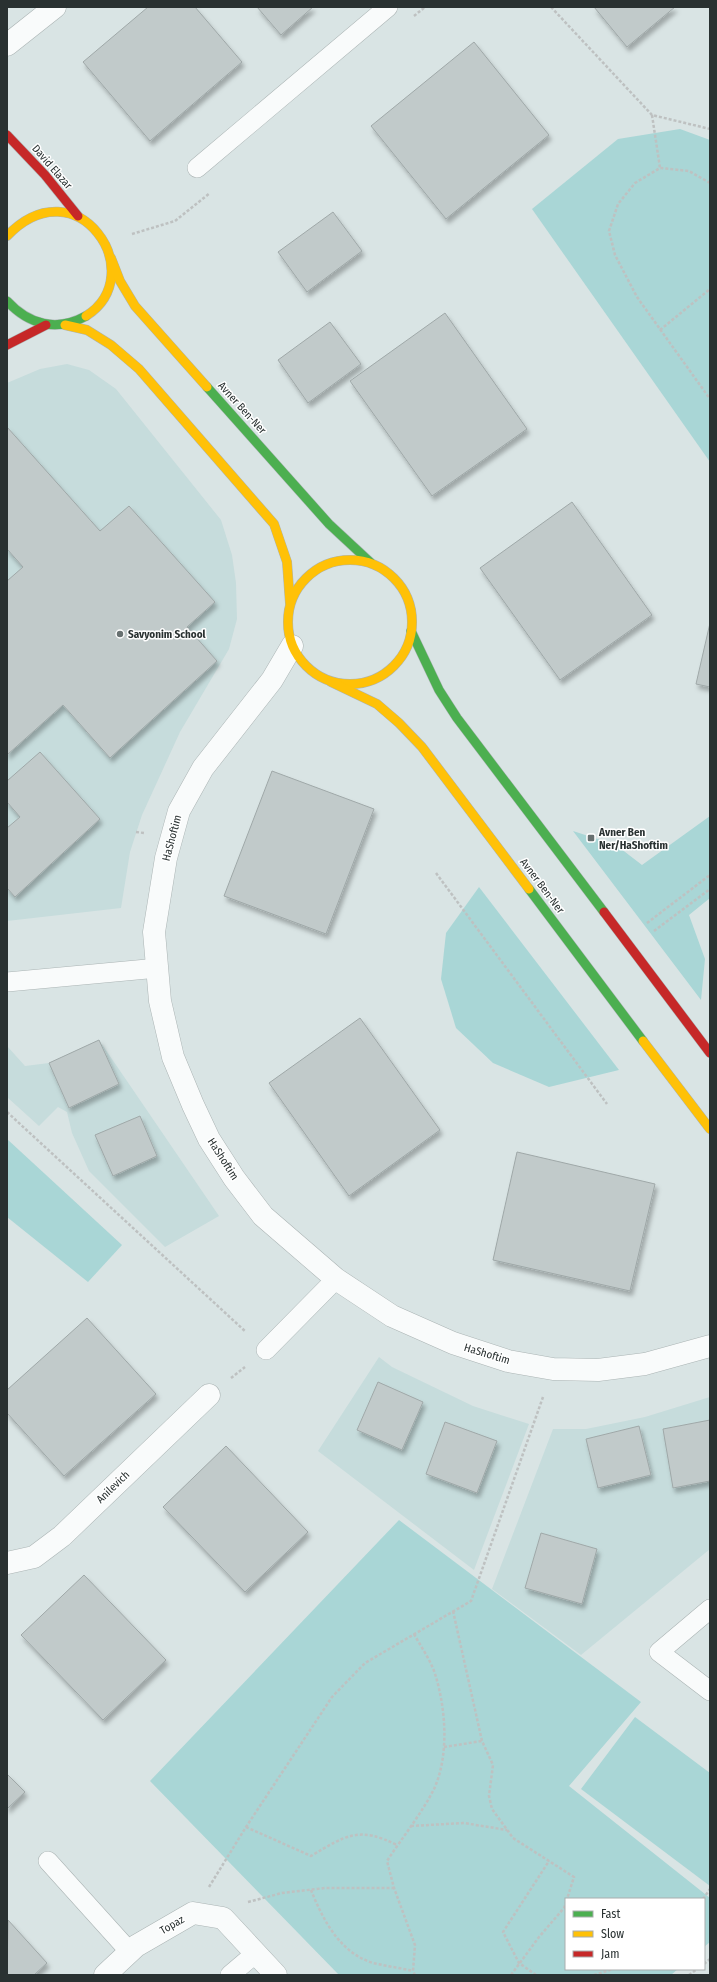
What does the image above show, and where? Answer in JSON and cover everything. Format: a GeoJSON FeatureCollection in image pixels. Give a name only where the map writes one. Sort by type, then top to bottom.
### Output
{"type":"FeatureCollection","features":[{"type":"Feature","properties":{"kind":"street"},"geometry":{"type":"LineString","coordinates":[[7,45],[55,7]]}},
{"type":"Feature","properties":{"kind":"street","name":"David Elazar"},"geometry":{"type":"LineString","coordinates":[[7,135],[45,175],[78,216]]}},
{"type":"Feature","properties":{"kind":"street"},"geometry":{"type":"LineString","coordinates":[[7,236],[16,226],[29,216],[45,211],[62,211],[78,216]]}},
{"type":"Feature","properties":{"kind":"street","name":"Avner Ben-Ner"},"geometry":{"type":"LineString","coordinates":[[78,216],[89,222],[99,231],[106,243],[120,281],[135,306],[329,524],[371,563]]}},
{"type":"Feature","properties":{"kind":"street"},"geometry":{"type":"LineString","coordinates":[[65,325],[82,318],[96,308],[108,287],[111,276],[111,258]]}},
{"type":"Feature","properties":{"kind":"street"},"geometry":{"type":"LineString","coordinates":[[7,301],[16,312],[30,321],[46,325],[65,325],[87,330],[110,345],[140,370],[274,524],[286,552],[291,580],[287,625],[292,646],[297,656],[312,672],[331,682],[353,684],[374,679],[392,667],[404,652],[411,631],[411,609],[403,589],[388,573],[371,563],[349,559],[328,563],[309,574],[300,584],[290,604]]}},
{"type":"Feature","properties":{"kind":"street"},"geometry":{"type":"LineString","coordinates":[[7,345],[46,325]]}},
{"type":"Feature","properties":{"kind":"street"},"geometry":{"type":"LineString","coordinates":[[411,631],[440,690],[457,718],[710,1054]]}},
{"type":"Feature","properties":{"kind":"street","name":"HaShoftim"},"geometry":{"type":"LineString","coordinates":[[292,646],[272,680],[203,768],[179,811],[166,858],[154,932],[160,1001],[173,1057],[192,1106],[209,1139],[234,1178],[263,1216],[336,1279],[392,1316],[453,1343],[508,1361],[553,1369],[598,1370],[645,1364],[710,1346]]}},
{"type":"Feature","properties":{"kind":"street","name":"Avner Ben-Ner"},"geometry":{"type":"LineString","coordinates":[[331,682],[377,704],[399,723],[422,747],[710,1129]]}},
{"type":"Feature","properties":{"kind":"street","name":"Anilevich"},"geometry":{"type":"LineString","coordinates":[[7,1563],[34,1557],[62,1536],[209,1396]]}},
{"type":"Feature","properties":{"kind":"street","name":"Topaz"},"geometry":{"type":"LineString","coordinates":[[105,1975],[136,1946],[193,1912],[223,1918]]}},
{"type":"Feature","properties":{"kind":"street"},"geometry":{"type":"LineString","coordinates":[[223,1918],[276,1975]]}},
{"type":"Feature","properties":{"kind":"lane"},"geometry":{"type":"LineString","coordinates":[[197,168],[388,7]]}},
{"type":"Feature","properties":{"kind":"lane"},"geometry":{"type":"LineString","coordinates":[[7,982],[158,968]]}},
{"type":"Feature","properties":{"kind":"lane"},"geometry":{"type":"LineString","coordinates":[[266,1350],[336,1279]]}},
{"type":"Feature","properties":{"kind":"lane"},"geometry":{"type":"LineString","coordinates":[[710,1609],[659,1652],[710,1691]]}},
{"type":"Feature","properties":{"kind":"lane"},"geometry":{"type":"LineString","coordinates":[[48,1861],[130,1952]]}},
{"type":"Feature","properties":{"kind":"lane"},"geometry":{"type":"LineString","coordinates":[[230,1975],[256,1953]]}},
{"type":"Feature","properties":{"kind":"path"},"geometry":{"type":"LineString","coordinates":[[551,7],[652,115],[710,129]]}},
{"type":"Feature","properties":{"kind":"path"},"geometry":{"type":"LineString","coordinates":[[652,115],[660,168]]}},
{"type":"Feature","properties":{"kind":"path"},"geometry":{"type":"LineString","coordinates":[[710,183],[689,171],[660,168],[635,183],[618,204],[609,231],[619,262],[637,297],[710,399]]}},
{"type":"Feature","properties":{"kind":"path"},"geometry":{"type":"LineString","coordinates":[[660,330],[710,289]]}},
{"type":"Feature","properties":{"kind":"path"},"geometry":{"type":"LineString","coordinates":[[136,832],[150,833]]}},
{"type":"Feature","properties":{"kind":"path"},"geometry":{"type":"LineString","coordinates":[[436,873],[608,1104]]}},
{"type":"Feature","properties":{"kind":"path"},"geometry":{"type":"LineString","coordinates":[[624,940],[710,874]]}},
{"type":"Feature","properties":{"kind":"path"},"geometry":{"type":"LineString","coordinates":[[631,948],[710,889]]}},
{"type":"Feature","properties":{"kind":"path"},"geometry":{"type":"LineString","coordinates":[[7,1112],[266,1350],[209,1396]]}},
{"type":"Feature","properties":{"kind":"path"},"geometry":{"type":"LineString","coordinates":[[193,1912],[246,1827],[332,1698],[365,1663],[471,1601],[553,1369]]}},
{"type":"Feature","properties":{"kind":"path"},"geometry":{"type":"LineString","coordinates":[[453,1611],[482,1741],[493,1765],[490,1796],[492,1809],[513,1838],[574,1877],[567,1898]]}},
{"type":"Feature","properties":{"kind":"path"},"geometry":{"type":"LineString","coordinates":[[413,1971],[415,1945],[394,1888],[387,1861],[434,1788],[444,1754],[443,1706],[436,1676],[414,1634]]}},
{"type":"Feature","properties":{"kind":"path"},"geometry":{"type":"LineString","coordinates":[[444,1747],[482,1741]]}},
{"type":"Feature","properties":{"kind":"path"},"geometry":{"type":"LineString","coordinates":[[410,1826],[464,1823],[507,1830]]}},
{"type":"Feature","properties":{"kind":"path"},"geometry":{"type":"LineString","coordinates":[[246,1827],[311,1856],[336,1841],[357,1833],[379,1836],[397,1845]]}},
{"type":"Feature","properties":{"kind":"path"},"geometry":{"type":"LineString","coordinates":[[536,1975],[519,1963],[503,1932],[549,1861]]}},
{"type":"Feature","properties":{"kind":"path"},"geometry":{"type":"LineString","coordinates":[[223,1918],[238,1905],[282,1893],[325,1888],[394,1888]]}},
{"type":"Feature","properties":{"kind":"path"},"geometry":{"type":"LineString","coordinates":[[704,1898],[710,1889]]}},
{"type":"Feature","properties":{"kind":"path"},"geometry":{"type":"LineString","coordinates":[[311,1890],[322,1917],[351,1952],[372,1962],[413,1971],[416,1975]]}},
{"type":"Feature","properties":{"kind":"path"},"geometry":{"type":"LineString","coordinates":[[512,1975],[519,1963],[565,1906]]}},
{"type":"Feature","properties":{"kind":"path"},"geometry":{"type":"LineString","coordinates":[[594,1975],[610,1970]]}},
{"type":"Feature","properties":{"kind":"shaded area"},"geometry":{"type":"Polygon","coordinates":[[[680,129],[710,140],[710,462],[532,209],[618,139],[680,129]]]}},
{"type":"Feature","properties":{"kind":"shaded area","name":"Savyonim School"},"geometry":{"type":"Polygon","coordinates":[[[67,364],[89,370],[116,389],[221,520],[232,555],[236,583],[237,619],[229,649],[180,732],[142,815],[130,852],[121,908],[7,921],[7,383],[40,369],[67,364]]]}},
{"type":"Feature","properties":{"kind":"shaded area"},"geometry":{"type":"Polygon","coordinates":[[[710,816],[710,898],[689,915],[705,959],[701,1000],[573,831],[616,845],[642,865],[710,816]]]}},
{"type":"Feature","properties":{"kind":"shaded area"},"geometry":{"type":"Polygon","coordinates":[[[479,887],[619,1070],[549,1087],[493,1063],[456,1028],[441,979],[446,933],[479,887]]]}},
{"type":"Feature","properties":{"kind":"shaded area"},"geometry":{"type":"Polygon","coordinates":[[[99,1040],[219,1216],[165,1247],[89,1171],[72,1133],[67,1112],[58,1107],[39,1126],[7,1097],[7,1046],[25,1066],[49,1063],[99,1040]]]}},
{"type":"Feature","properties":{"kind":"shaded area"},"geometry":{"type":"Polygon","coordinates":[[[7,1139],[122,1245],[88,1282],[7,1217],[7,1139]]]}},
{"type":"Feature","properties":{"kind":"shaded area"},"geometry":{"type":"Polygon","coordinates":[[[379,1357],[392,1367],[473,1406],[529,1424],[474,1570],[318,1451],[379,1357]]]}},
{"type":"Feature","properties":{"kind":"shaded area"},"geometry":{"type":"Polygon","coordinates":[[[710,1397],[710,1549],[581,1655],[492,1589],[553,1429],[586,1429],[645,1417],[710,1397]]]}},
{"type":"Feature","properties":{"kind":"shaded area"},"geometry":{"type":"Polygon","coordinates":[[[399,1520],[641,1702],[569,1786],[710,1898],[710,1942],[705,1946],[705,1898],[565,1898],[565,1970],[677,1970],[671,1975],[339,1975],[150,1781],[399,1520]]]}},
{"type":"Feature","properties":{"kind":"shaded area"},"geometry":{"type":"Polygon","coordinates":[[[635,1717],[710,1773],[710,1886],[581,1789],[635,1717]]]}},
{"type":"Feature","properties":{"kind":"building"},"geometry":{"type":"Polygon","coordinates":[[[148,7],[195,7],[242,62],[150,141],[83,62],[148,7]]]}},
{"type":"Feature","properties":{"kind":"building"},"geometry":{"type":"Polygon","coordinates":[[[257,7],[313,7],[281,35],[257,7]]]}},
{"type":"Feature","properties":{"kind":"building"},"geometry":{"type":"Polygon","coordinates":[[[594,7],[675,7],[627,47],[594,7]]]}},
{"type":"Feature","properties":{"kind":"building"},"geometry":{"type":"Polygon","coordinates":[[[474,42],[549,135],[446,219],[371,126],[474,42]]]}},
{"type":"Feature","properties":{"kind":"building"},"geometry":{"type":"Polygon","coordinates":[[[333,212],[362,251],[307,292],[278,252],[333,212]]]}},
{"type":"Feature","properties":{"kind":"building"},"geometry":{"type":"Polygon","coordinates":[[[445,313],[527,429],[432,496],[350,381],[445,313]]]}},
{"type":"Feature","properties":{"kind":"building"},"geometry":{"type":"Polygon","coordinates":[[[330,322],[361,364],[308,403],[278,360],[330,322]]]}},
{"type":"Feature","properties":{"kind":"building"},"geometry":{"type":"Polygon","coordinates":[[[7,427],[100,531],[129,506],[215,602],[187,627],[217,661],[110,758],[63,705],[7,755],[7,581],[23,567],[7,549],[7,427]]]}},
{"type":"Feature","properties":{"kind":"building"},"geometry":{"type":"Polygon","coordinates":[[[572,502],[652,615],[560,680],[480,568],[572,502]]]}},
{"type":"Feature","properties":{"kind":"building"},"geometry":{"type":"Polygon","coordinates":[[[710,623],[710,687],[696,684],[710,623]]]}},
{"type":"Feature","properties":{"kind":"building"},"geometry":{"type":"Polygon","coordinates":[[[40,752],[100,819],[15,897],[7,888],[7,828],[20,817],[7,802],[7,781],[40,752]]]}},
{"type":"Feature","properties":{"kind":"building"},"geometry":{"type":"Polygon","coordinates":[[[272,771],[374,809],[326,934],[224,896],[272,771]]]}},
{"type":"Feature","properties":{"kind":"building"},"geometry":{"type":"Polygon","coordinates":[[[360,1018],[440,1130],[349,1196],[269,1083],[360,1018]]]}},
{"type":"Feature","properties":{"kind":"building"},"geometry":{"type":"Polygon","coordinates":[[[99,1040],[119,1084],[69,1108],[49,1063],[99,1040]]]}},
{"type":"Feature","properties":{"kind":"building"},"geometry":{"type":"Polygon","coordinates":[[[140,1116],[157,1156],[113,1176],[95,1135],[140,1116]]]}},
{"type":"Feature","properties":{"kind":"building"},"geometry":{"type":"Polygon","coordinates":[[[517,1152],[655,1184],[630,1291],[493,1260],[517,1152]]]}},
{"type":"Feature","properties":{"kind":"building"},"geometry":{"type":"Polygon","coordinates":[[[87,1318],[156,1394],[64,1476],[7,1413],[7,1390],[87,1318]]]}},
{"type":"Feature","properties":{"kind":"building"},"geometry":{"type":"Polygon","coordinates":[[[378,1382],[423,1402],[402,1450],[357,1430],[378,1382]]]}},
{"type":"Feature","properties":{"kind":"building"},"geometry":{"type":"Polygon","coordinates":[[[710,1420],[710,1481],[673,1488],[663,1429],[710,1420]]]}},
{"type":"Feature","properties":{"kind":"building"},"geometry":{"type":"Polygon","coordinates":[[[445,1422],[497,1441],[477,1493],[426,1474],[445,1422]]]}},
{"type":"Feature","properties":{"kind":"building"},"geometry":{"type":"Polygon","coordinates":[[[639,1426],[651,1475],[598,1488],[586,1439],[639,1426]]]}},
{"type":"Feature","properties":{"kind":"building"},"geometry":{"type":"Polygon","coordinates":[[[226,1446],[308,1532],[245,1592],[163,1507],[226,1446]]]}},
{"type":"Feature","properties":{"kind":"building"},"geometry":{"type":"Polygon","coordinates":[[[541,1533],[597,1549],[582,1604],[525,1588],[541,1533]]]}},
{"type":"Feature","properties":{"kind":"building"},"geometry":{"type":"Polygon","coordinates":[[[84,1575],[166,1660],[103,1720],[21,1635],[84,1575]]]}},
{"type":"Feature","properties":{"kind":"building"},"geometry":{"type":"Polygon","coordinates":[[[7,1774],[25,1792],[7,1809],[7,1774]]]}},
{"type":"Feature","properties":{"kind":"building"},"geometry":{"type":"Polygon","coordinates":[[[8,1920],[47,1963],[34,1975],[7,1975],[8,1920]]]}},
{"type":"Feature","properties":{"kind":"traffic: fast"},"geometry":{"type":"LineString","coordinates":[[7,301],[25,316],[44,324],[65,324],[86,316]]}},
{"type":"Feature","properties":{"kind":"traffic: fast"},"geometry":{"type":"LineString","coordinates":[[207,387],[329,524],[371,563]]}},
{"type":"Feature","properties":{"kind":"traffic: fast"},"geometry":{"type":"LineString","coordinates":[[411,631],[439,690],[457,718],[604,912]]}},
{"type":"Feature","properties":{"kind":"traffic: fast"},"geometry":{"type":"LineString","coordinates":[[529,889],[643,1041]]}},
{"type":"Feature","properties":{"kind":"traffic: slow"},"geometry":{"type":"LineString","coordinates":[[7,236],[33,217],[58,212],[80,218],[98,233],[108,253],[111,276],[104,298],[86,316]]}},
{"type":"Feature","properties":{"kind":"traffic: slow"},"geometry":{"type":"LineString","coordinates":[[111,258],[120,281],[135,306],[207,387]]}},
{"type":"Feature","properties":{"kind":"traffic: slow"},"geometry":{"type":"LineString","coordinates":[[65,325],[87,330],[111,345],[139,369],[274,524],[287,562],[290,603]]}},
{"type":"Feature","properties":{"kind":"traffic: slow"},"geometry":{"type":"LineString","coordinates":[[350,560],[362,561],[374,565],[384,570],[394,578],[402,588],[407,598],[411,610],[412,622],[411,634],[407,646],[402,656],[394,666],[384,674],[374,679],[362,683],[350,684],[338,683],[326,679],[316,674],[306,666],[298,656],[293,646],[289,634],[288,622],[289,610],[293,598],[298,588],[306,578],[316,570],[326,565],[338,561],[350,560]]}},
{"type":"Feature","properties":{"kind":"traffic: slow"},"geometry":{"type":"LineString","coordinates":[[331,682],[377,704],[399,723],[422,747],[529,889]]}},
{"type":"Feature","properties":{"kind":"traffic: slow"},"geometry":{"type":"LineString","coordinates":[[643,1041],[710,1129]]}},
{"type":"Feature","properties":{"kind":"traffic: jam"},"geometry":{"type":"LineString","coordinates":[[7,135],[45,175],[78,216]]}},
{"type":"Feature","properties":{"kind":"traffic: jam"},"geometry":{"type":"LineString","coordinates":[[7,345],[46,325]]}},
{"type":"Feature","properties":{"kind":"traffic: jam"},"geometry":{"type":"LineString","coordinates":[[604,912],[710,1053]]}},
{"type":"Feature","properties":{"kind":"place","name":"Savyonim School"},"geometry":{"type":"Point","coordinates":[120,634]}},
{"type":"Feature","properties":{"kind":"place","name":"Avner Ben Ner/HaShoftim"},"geometry":{"type":"Point","coordinates":[591,838]}}]}
